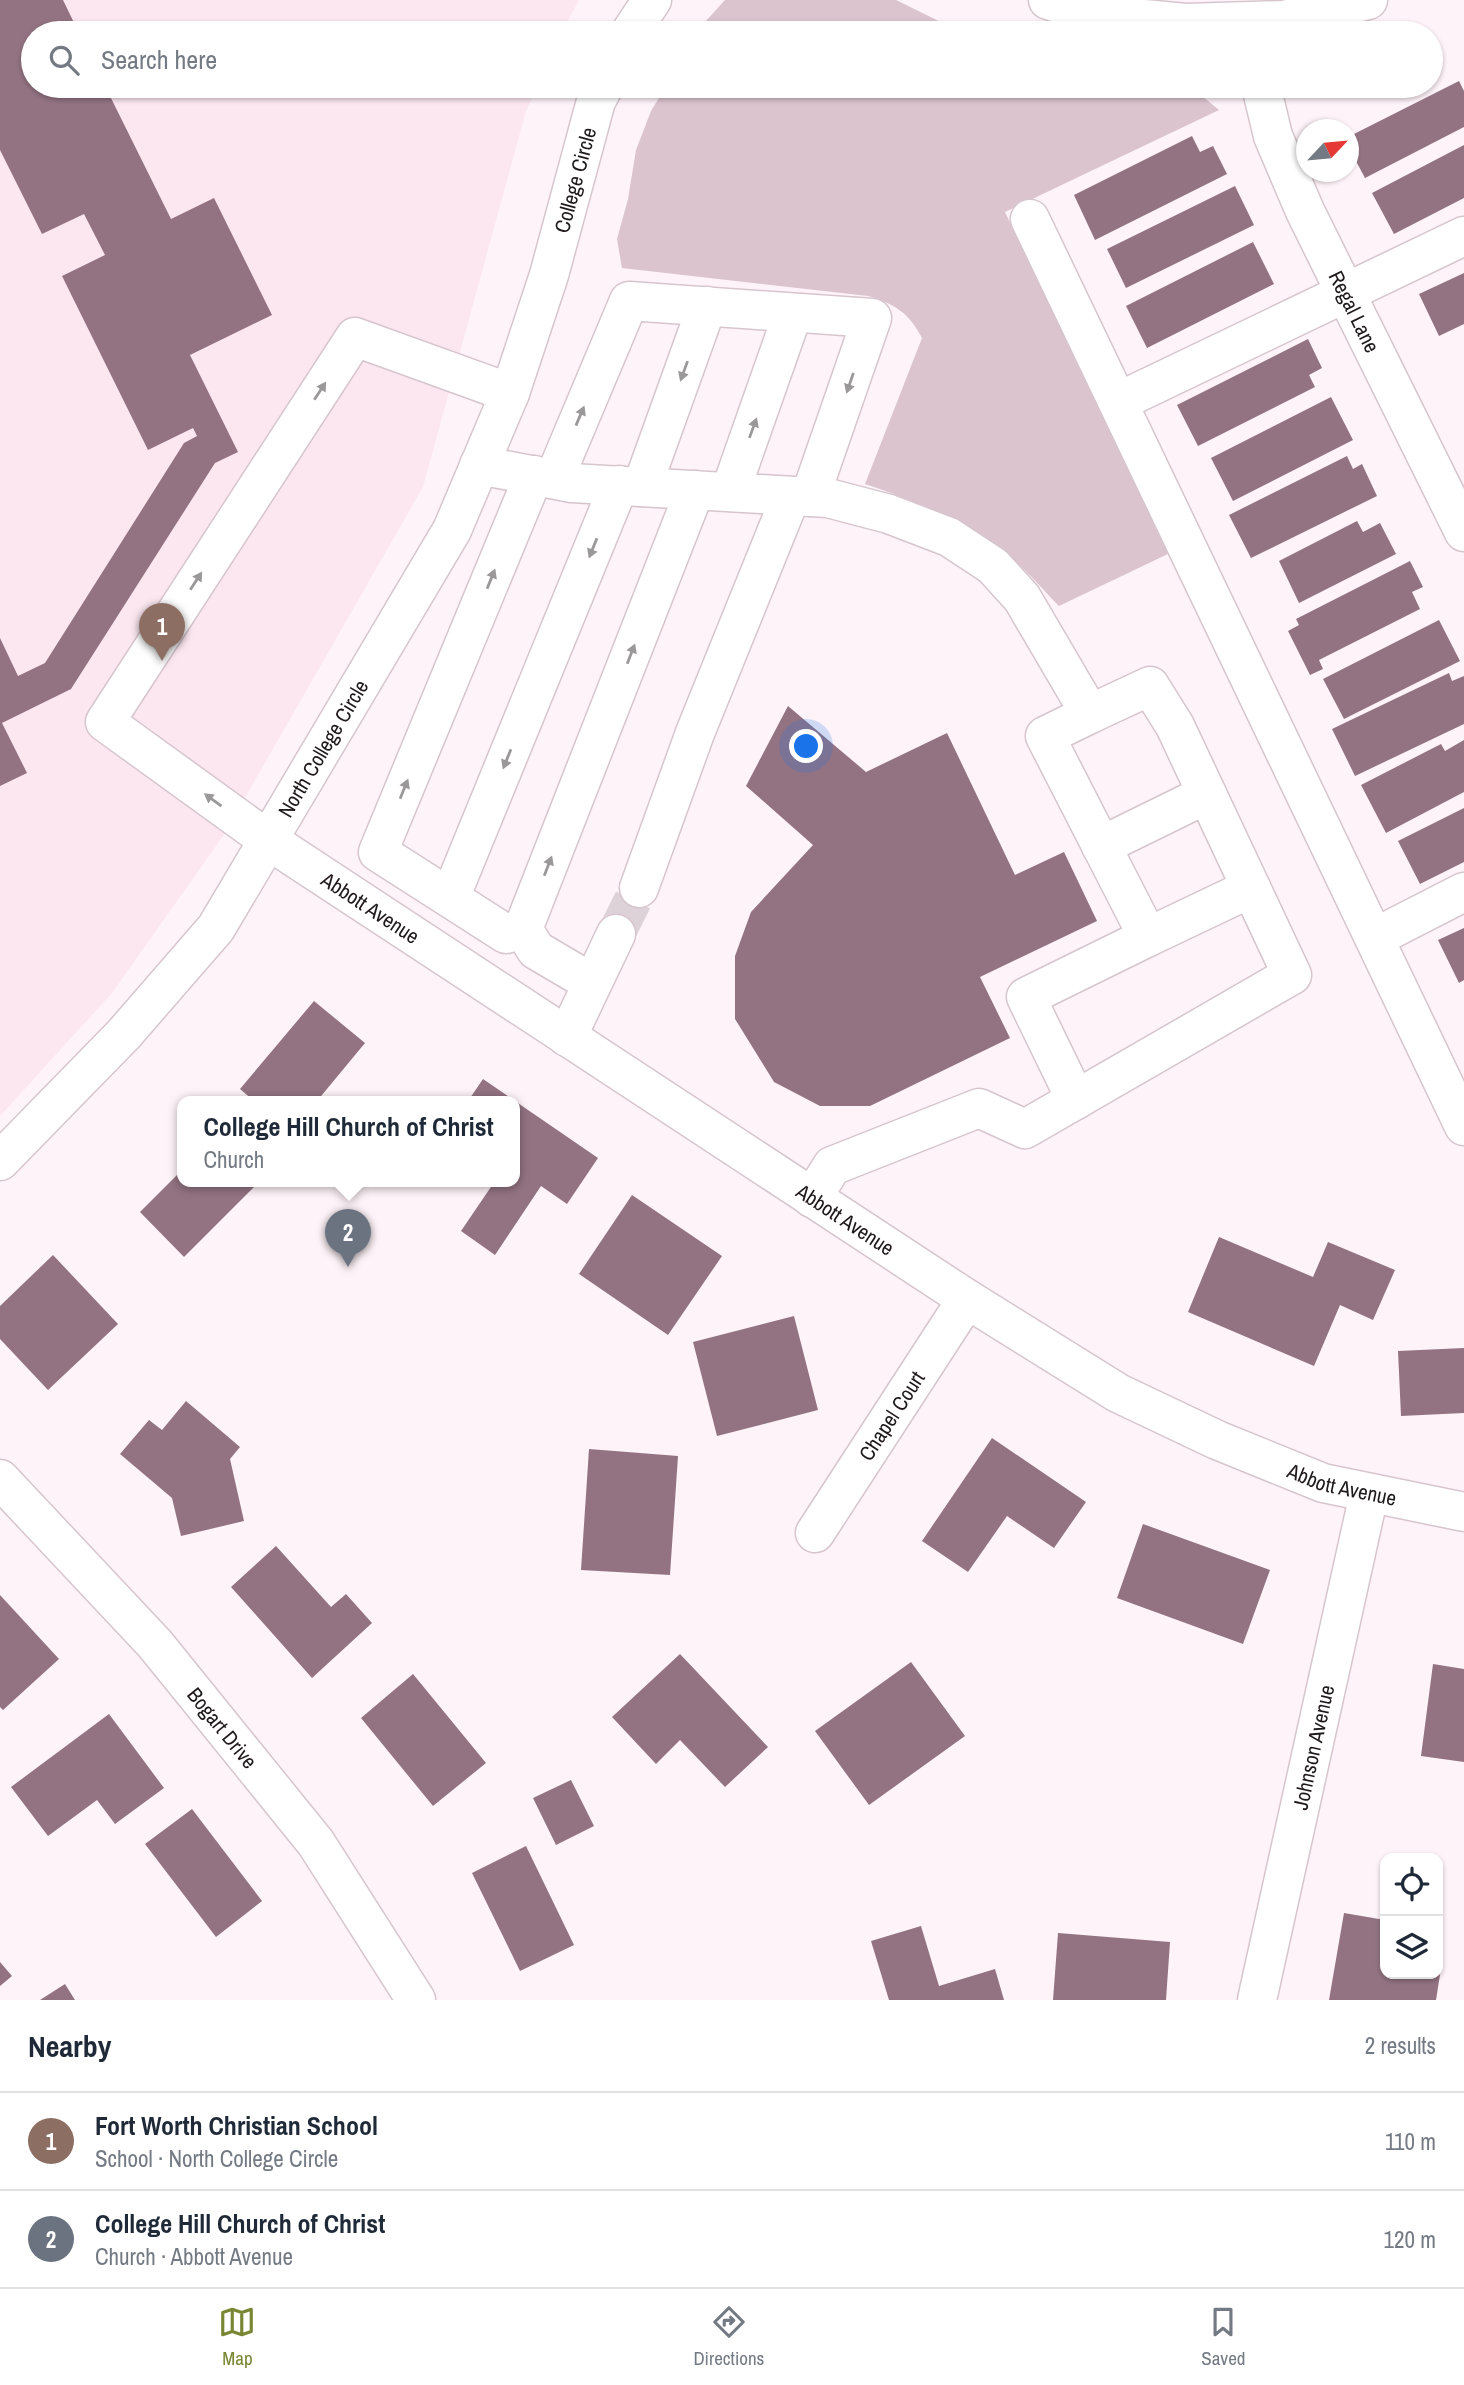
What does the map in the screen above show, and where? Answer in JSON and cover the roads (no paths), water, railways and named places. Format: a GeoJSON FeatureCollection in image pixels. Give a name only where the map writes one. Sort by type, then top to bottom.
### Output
{"type":"FeatureCollection","features":[{"type":"Feature","properties":{"kind":"street"},"geometry":{"type":"LineString","coordinates":[[638,21],[652,0]]}},
{"type":"Feature","properties":{"kind":"street"},"geometry":{"type":"LineString","coordinates":[[1048,0],[1092,14],[1165,21]]}},
{"type":"Feature","properties":{"kind":"street"},"geometry":{"type":"LineString","coordinates":[[1210,21],[1247,18],[1284,20],[1368,0]]}},
{"type":"Feature","properties":{"kind":"street","name":"College Circle"},"geometry":{"type":"LineString","coordinates":[[549,275],[598,98]]}},
{"type":"Feature","properties":{"kind":"street","name":"Regal Lane"},"geometry":{"type":"LineString","coordinates":[[1264,98],[1273,136],[1305,211],[1464,531]]}},
{"type":"Feature","properties":{"kind":"street"},"geometry":{"type":"LineString","coordinates":[[1030,219],[1376,937],[1464,1126]]}},
{"type":"Feature","properties":{"kind":"street"},"geometry":{"type":"LineString","coordinates":[[1118,402],[1464,236]]}},
{"type":"Feature","properties":{"kind":"street","name":"North College Circle"},"geometry":{"type":"LineString","coordinates":[[0,1161],[124,1034],[216,929],[452,530],[510,393],[549,275]]}},
{"type":"Feature","properties":{"kind":"street"},"geometry":{"type":"LineString","coordinates":[[523,929],[506,934],[378,852],[544,477],[629,301],[872,318],[800,496],[695,733],[639,888]]}},
{"type":"Feature","properties":{"kind":"street"},"geometry":{"type":"LineString","coordinates":[[450,898],[707,306]]}},
{"type":"Feature","properties":{"kind":"street"},"geometry":{"type":"LineString","coordinates":[[523,929],[712,491],[793,313]]}},
{"type":"Feature","properties":{"kind":"street","name":"Abbott Avenue"},"geometry":{"type":"LineString","coordinates":[[510,393],[355,337],[105,722],[268,840],[812,1198],[1118,1394],[1217,1440],[1323,1483],[1464,1512]]}},
{"type":"Feature","properties":{"kind":"street"},"geometry":{"type":"LineString","coordinates":[[479,465],[572,483],[828,498],[889,514],[949,537],[993,566],[1022,598],[1090,714]]}},
{"type":"Feature","properties":{"kind":"street"},"geometry":{"type":"LineString","coordinates":[[812,1198],[832,1166],[979,1108],[1025,1129],[1292,975],[1175,726],[1150,686],[1045,736],[1148,937]]}},
{"type":"Feature","properties":{"kind":"street"},"geometry":{"type":"LineString","coordinates":[[1101,846],[1207,794]]}},
{"type":"Feature","properties":{"kind":"street"},"geometry":{"type":"LineString","coordinates":[[1076,1100],[1026,997],[1251,888]]}},
{"type":"Feature","properties":{"kind":"street"},"geometry":{"type":"LineString","coordinates":[[1376,937],[1464,892]]}},
{"type":"Feature","properties":{"kind":"street"},"geometry":{"type":"LineString","coordinates":[[523,929],[536,950],[592,983]]}},
{"type":"Feature","properties":{"kind":"street"},"geometry":{"type":"LineString","coordinates":[[567,1037],[616,934]]}},
{"type":"Feature","properties":{"kind":"street","name":"Chapel Court"},"geometry":{"type":"LineString","coordinates":[[815,1532],[967,1299]]}},
{"type":"Feature","properties":{"kind":"street","name":"Bogart Drive"},"geometry":{"type":"LineString","coordinates":[[0,1479],[155,1644],[316,1843],[416,2000]]}},
{"type":"Feature","properties":{"kind":"street","name":"Johnson Avenue"},"geometry":{"type":"LineString","coordinates":[[1257,2000],[1370,1494]]}},
{"type":"Feature","properties":{"kind":"tunnel"},"geometry":{"type":"LineString","coordinates":[[616,934],[639,888]]}},
{"type":"Feature","properties":{"kind":"place","name":"Fort Worth Christian School"},"geometry":{"type":"Point","coordinates":[162,661]}},
{"type":"Feature","properties":{"kind":"place","name":"College Hill Church of Christ"},"geometry":{"type":"Point","coordinates":[348,1267]}}]}
